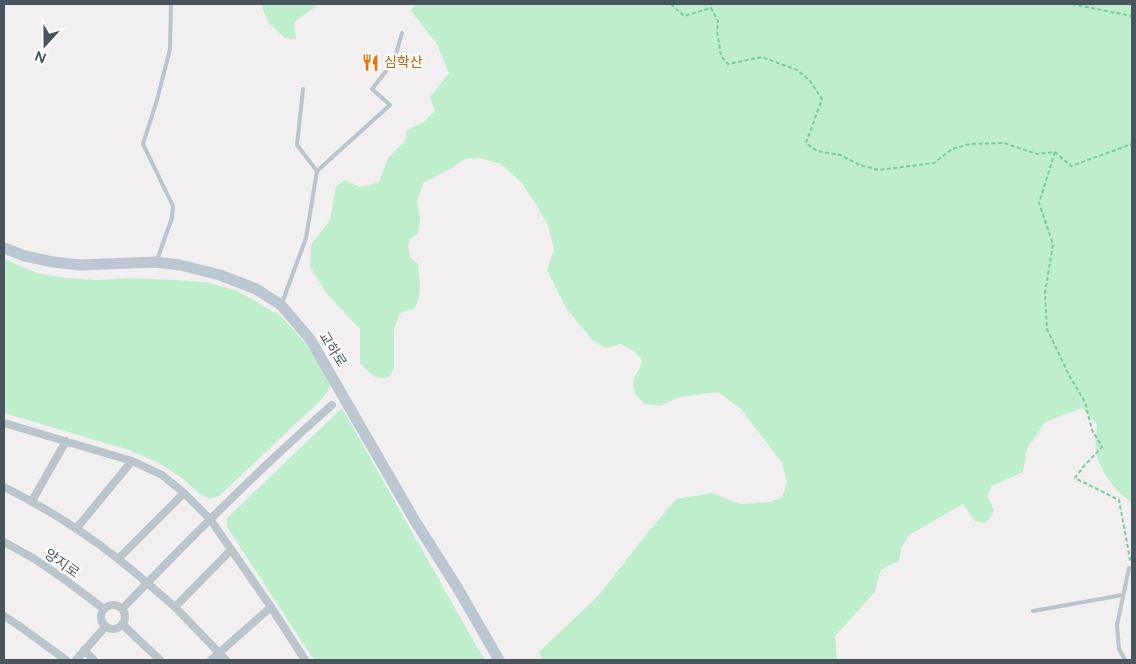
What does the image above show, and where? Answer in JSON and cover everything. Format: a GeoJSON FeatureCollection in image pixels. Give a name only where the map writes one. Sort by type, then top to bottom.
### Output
{"type":"FeatureCollection","features":[{"type":"Feature","properties":{"kind":"street","name":"교하로"},"geometry":{"type":"LineString","coordinates":[[4,248],[25,256],[80,265],[156,262],[180,265],[220,275],[256,289],[281,305],[310,339],[415,522],[457,587],[499,660]]}},
{"type":"Feature","properties":{"kind":"street"},"geometry":{"type":"LineString","coordinates":[[122,609],[210,518],[295,437],[332,405]]}},
{"type":"Feature","properties":{"kind":"street"},"geometry":{"type":"LineString","coordinates":[[4,433],[6,423],[132,461],[162,475],[210,518],[305,660]]}},
{"type":"Feature","properties":{"kind":"street"},"geometry":{"type":"LineString","coordinates":[[32,501],[66,441]]}},
{"type":"Feature","properties":{"kind":"street"},"geometry":{"type":"LineString","coordinates":[[76,529],[132,461]]}},
{"type":"Feature","properties":{"kind":"street"},"geometry":{"type":"LineString","coordinates":[[4,487],[32,501],[118,559],[175,607],[226,660]]}},
{"type":"Feature","properties":{"kind":"street"},"geometry":{"type":"LineString","coordinates":[[118,559],[184,493]]}},
{"type":"Feature","properties":{"kind":"street","name":"양지로"},"geometry":{"type":"LineString","coordinates":[[4,542],[33,558],[104,609]]}},
{"type":"Feature","properties":{"kind":"street"},"geometry":{"type":"LineString","coordinates":[[175,607],[231,550]]}},
{"type":"Feature","properties":{"kind":"street"},"geometry":{"type":"LineString","coordinates":[[115,605],[122,609],[125,616],[120,626],[112,628],[103,623],[101,616],[104,609],[115,605]]}},
{"type":"Feature","properties":{"kind":"street"},"geometry":{"type":"LineString","coordinates":[[212,660],[271,607]]}},
{"type":"Feature","properties":{"kind":"street"},"geometry":{"type":"LineString","coordinates":[[4,616],[66,660]]}},
{"type":"Feature","properties":{"kind":"street"},"geometry":{"type":"LineString","coordinates":[[122,624],[160,660]]}},
{"type":"Feature","properties":{"kind":"street"},"geometry":{"type":"LineString","coordinates":[[76,660],[106,626]]}},
{"type":"Feature","properties":{"kind":"street"},"geometry":{"type":"LineString","coordinates":[[84,650],[94,660]]}},
{"type":"Feature","properties":{"kind":"lane"},"geometry":{"type":"LineString","coordinates":[[156,262],[172,218],[173,206],[143,144],[170,49],[171,4]]}},
{"type":"Feature","properties":{"kind":"lane"},"geometry":{"type":"LineString","coordinates":[[281,305],[306,238],[317,171],[390,105],[372,89],[394,61],[402,33]]}},
{"type":"Feature","properties":{"kind":"lane"},"geometry":{"type":"LineString","coordinates":[[303,89],[297,145],[317,171]]}},
{"type":"Feature","properties":{"kind":"lane"},"geometry":{"type":"LineString","coordinates":[[1125,660],[1119,648],[1117,625],[1129,568]]}},
{"type":"Feature","properties":{"kind":"lane"},"geometry":{"type":"LineString","coordinates":[[1033,611],[1123,595]]}},
{"type":"Feature","properties":{"kind":"path"},"geometry":{"type":"LineString","coordinates":[[671,4],[684,16],[711,8],[718,21],[717,31],[721,56],[728,64],[762,57],[797,70],[810,81],[822,99],[806,142],[817,151],[840,155],[860,165],[879,170],[934,163],[952,149],[970,144],[1004,143],[1037,154],[1055,152],[1071,166],[1132,144]]}},
{"type":"Feature","properties":{"kind":"path"},"geometry":{"type":"LineString","coordinates":[[1072,4],[1132,16]]}},
{"type":"Feature","properties":{"kind":"path"},"geometry":{"type":"LineString","coordinates":[[1055,152],[1039,203],[1053,244],[1045,293],[1047,329],[1070,377],[1085,402],[1092,430],[1102,447],[1084,466],[1076,478],[1119,500],[1130,558],[1129,568]]}},
{"type":"Feature","properties":{"kind":"green space"},"geometry":{"type":"Polygon","coordinates":[[[261,4],[318,5],[294,22],[296,39],[285,38],[268,22],[261,4]]]}},
{"type":"Feature","properties":{"kind":"green space"},"geometry":{"type":"Polygon","coordinates":[[[415,4],[1132,4],[1132,503],[1120,493],[1104,472],[1097,456],[1097,424],[1082,408],[1045,422],[1027,449],[1023,472],[992,486],[987,495],[994,510],[985,523],[975,521],[963,504],[909,535],[901,548],[899,561],[881,570],[875,592],[835,636],[837,660],[543,660],[539,652],[598,596],[676,499],[712,493],[740,504],[770,502],[782,497],[787,483],[782,463],[741,409],[718,392],[680,397],[660,406],[644,404],[635,394],[633,386],[634,377],[639,370],[642,360],[635,352],[621,344],[606,348],[593,341],[566,308],[547,270],[554,250],[548,225],[520,181],[501,164],[481,158],[465,159],[423,183],[417,203],[420,218],[418,234],[410,239],[408,247],[411,259],[418,264],[419,298],[414,309],[400,313],[394,329],[394,368],[389,377],[376,377],[360,363],[360,329],[328,295],[310,267],[311,245],[330,220],[336,186],[345,180],[360,187],[379,182],[388,158],[405,141],[407,130],[424,122],[435,111],[430,97],[449,73],[437,44],[411,11],[415,4]]]}},
{"type":"Feature","properties":{"kind":"green space"},"geometry":{"type":"Polygon","coordinates":[[[4,259],[37,273],[65,278],[98,280],[131,278],[206,282],[238,291],[281,316],[305,343],[329,380],[330,388],[321,400],[219,496],[210,499],[200,494],[182,478],[161,464],[129,450],[4,413],[4,259]]]}},
{"type":"Feature","properties":{"kind":"green space"},"geometry":{"type":"Polygon","coordinates":[[[342,408],[485,660],[314,660],[227,527],[227,518],[342,408]]]}},
{"type":"Feature","properties":{"kind":"place","name":"심학산"},"geometry":{"type":"Point","coordinates":[370,62]}}]}
